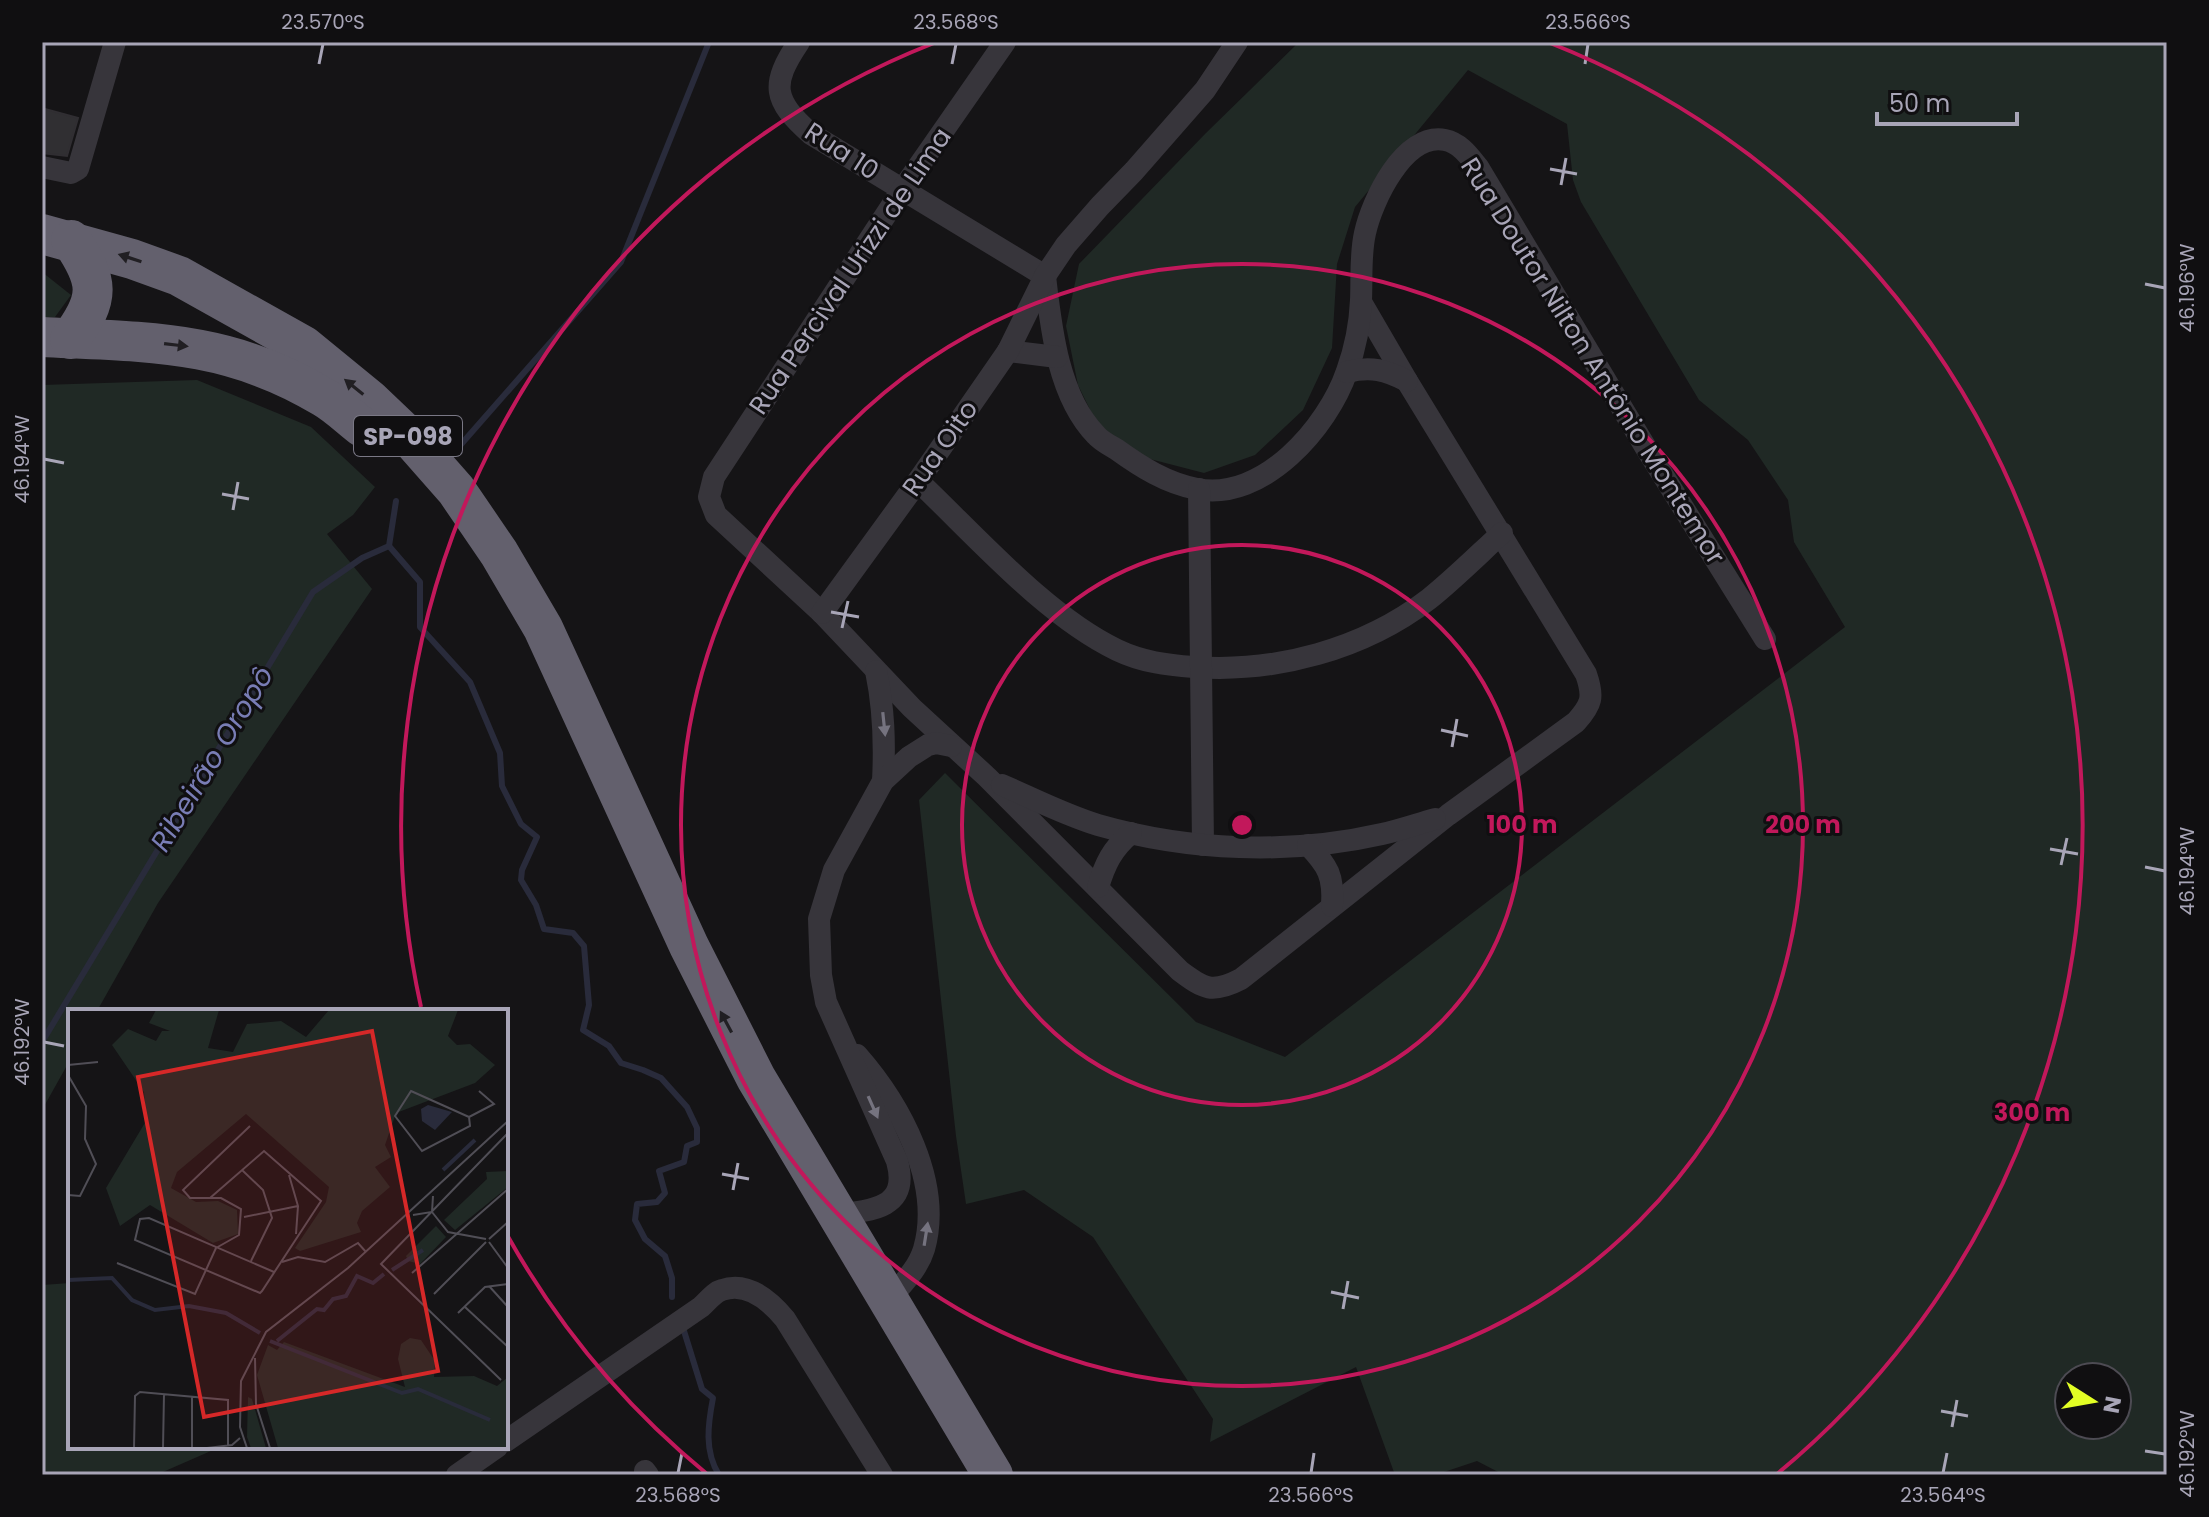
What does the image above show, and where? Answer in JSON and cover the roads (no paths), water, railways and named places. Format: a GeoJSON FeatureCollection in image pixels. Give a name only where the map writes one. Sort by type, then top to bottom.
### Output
{"type":"FeatureCollection","features":[{"type":"Feature","properties":{"kind":"highway"},"geometry":{"type":"LineString","coordinates":[[56,237],[86,262],[93,293],[89,310],[56,338]]}},
{"type":"Feature","properties":{"kind":"highway","name":"SP-098"},"geometry":{"type":"LineString","coordinates":[[56,237],[179,276],[304,346],[381,410],[456,490],[499,553],[543,628],[689,946],[756,1078],[993,1475]]}},
{"type":"Feature","properties":{"kind":"highway","name":"SP-098"},"geometry":{"type":"LineString","coordinates":[[56,338],[129,340],[184,346],[235,357],[283,375],[326,398],[391,451],[451,517],[501,592],[543,674],[696,1022],[774,1159],[964,1475]]}},
{"type":"Feature","properties":{"kind":"street"},"geometry":{"type":"LineString","coordinates":[[42,167],[71,173],[78,169],[115,42]]}},
{"type":"Feature","properties":{"kind":"street","name":"Rua 10"},"geometry":{"type":"LineString","coordinates":[[799,42],[788,57],[781,75],[783,105],[792,117],[811,134],[1045,276]]}},
{"type":"Feature","properties":{"kind":"street","name":"Rua Percival Urizzi de Lima"},"geometry":{"type":"LineString","coordinates":[[822,613],[716,515],[709,497],[714,477],[902,190],[1005,42]]}},
{"type":"Feature","properties":{"kind":"street"},"geometry":{"type":"LineString","coordinates":[[1045,276],[1066,245],[1205,90],[1237,42]]}},
{"type":"Feature","properties":{"kind":"street","name":"Rua Doutor Nilton Antônio Montemor"},"geometry":{"type":"LineString","coordinates":[[1045,276],[1057,357],[1077,408],[1097,436],[1166,480],[1199,489],[1228,488],[1254,480],[1284,463],[1314,432],[1347,372],[1361,302],[1365,233],[1371,211],[1389,177],[1403,158],[1418,146],[1432,140],[1447,140],[1462,148],[1478,167],[1646,448],[1765,639]]}},
{"type":"Feature","properties":{"kind":"street","name":"Rua Oito"},"geometry":{"type":"LineString","coordinates":[[822,613],[1008,351],[1045,276]]}},
{"type":"Feature","properties":{"kind":"street"},"geometry":{"type":"LineString","coordinates":[[822,613],[951,746],[987,777],[1180,971],[1206,988],[1228,986],[1241,979],[1448,815],[1576,722],[1588,709],[1591,699],[1586,674],[1361,302]]}},
{"type":"Feature","properties":{"kind":"street"},"geometry":{"type":"LineString","coordinates":[[1008,351],[1057,357]]}},
{"type":"Feature","properties":{"kind":"street"},"geometry":{"type":"LineString","coordinates":[[1347,372],[1363,368],[1379,369],[1407,381]]}},
{"type":"Feature","properties":{"kind":"street"},"geometry":{"type":"LineString","coordinates":[[918,481],[1051,606],[1116,650],[1160,665],[1245,668],[1295,661],[1347,644],[1390,624],[1429,599],[1502,533]]}},
{"type":"Feature","properties":{"kind":"street"},"geometry":{"type":"LineString","coordinates":[[1199,489],[1203,845]]}},
{"type":"Feature","properties":{"kind":"street"},"geometry":{"type":"LineString","coordinates":[[875,669],[881,694],[885,739],[883,781]]}},
{"type":"Feature","properties":{"kind":"street"},"geometry":{"type":"LineString","coordinates":[[837,1214],[867,1212],[883,1207],[899,1187],[901,1173],[826,1002],[821,975],[819,919],[834,870],[883,781],[909,757],[928,745],[951,746]]}},
{"type":"Feature","properties":{"kind":"street"},"geometry":{"type":"LineString","coordinates":[[987,777],[1052,808],[1095,824],[1203,845],[1308,845],[1381,834],[1448,815]]}},
{"type":"Feature","properties":{"kind":"street"},"geometry":{"type":"LineString","coordinates":[[1098,887],[1110,855],[1131,833]]}},
{"type":"Feature","properties":{"kind":"street"},"geometry":{"type":"LineString","coordinates":[[1308,845],[1328,870],[1333,892],[1332,906]]}},
{"type":"Feature","properties":{"kind":"street"},"geometry":{"type":"LineString","coordinates":[[841,1036],[879,1079],[900,1115],[920,1162],[925,1185],[928,1221],[924,1250],[916,1268],[889,1300]]}},
{"type":"Feature","properties":{"kind":"street"},"geometry":{"type":"LineString","coordinates":[[508,1440],[701,1307],[720,1290],[739,1288],[755,1293],[785,1319],[882,1475]]}},
{"type":"Feature","properties":{"kind":"street"},"geometry":{"type":"LineString","coordinates":[[457,1475],[494,1449]]}},
{"type":"Feature","properties":{"kind":"waterway","name":"Ribeirão Oropô"},"geometry":{"type":"LineString","coordinates":[[457,449],[621,262],[709,42]]}},
{"type":"Feature","properties":{"kind":"waterway","name":"Ribeirão Oropô"},"geometry":{"type":"LineString","coordinates":[[42,1042],[313,592],[362,558],[389,546],[396,501]]}},
{"type":"Feature","properties":{"kind":"waterway"},"geometry":{"type":"LineString","coordinates":[[389,546],[420,582],[420,627],[470,682],[500,753],[502,786],[521,824],[537,837],[522,870],[521,880],[536,905],[544,929],[573,933],[584,946],[589,1005],[583,1030],[609,1046],[621,1063],[661,1078],[687,1107],[697,1128],[697,1142],[687,1146],[684,1162],[659,1171],[665,1193],[657,1202],[637,1204],[635,1220],[645,1239],[665,1256],[672,1278],[672,1297]]}},
{"type":"Feature","properties":{"kind":"waterway"},"geometry":{"type":"LineString","coordinates":[[684,1331],[702,1389],[713,1398],[709,1447],[719,1475]]}}]}
